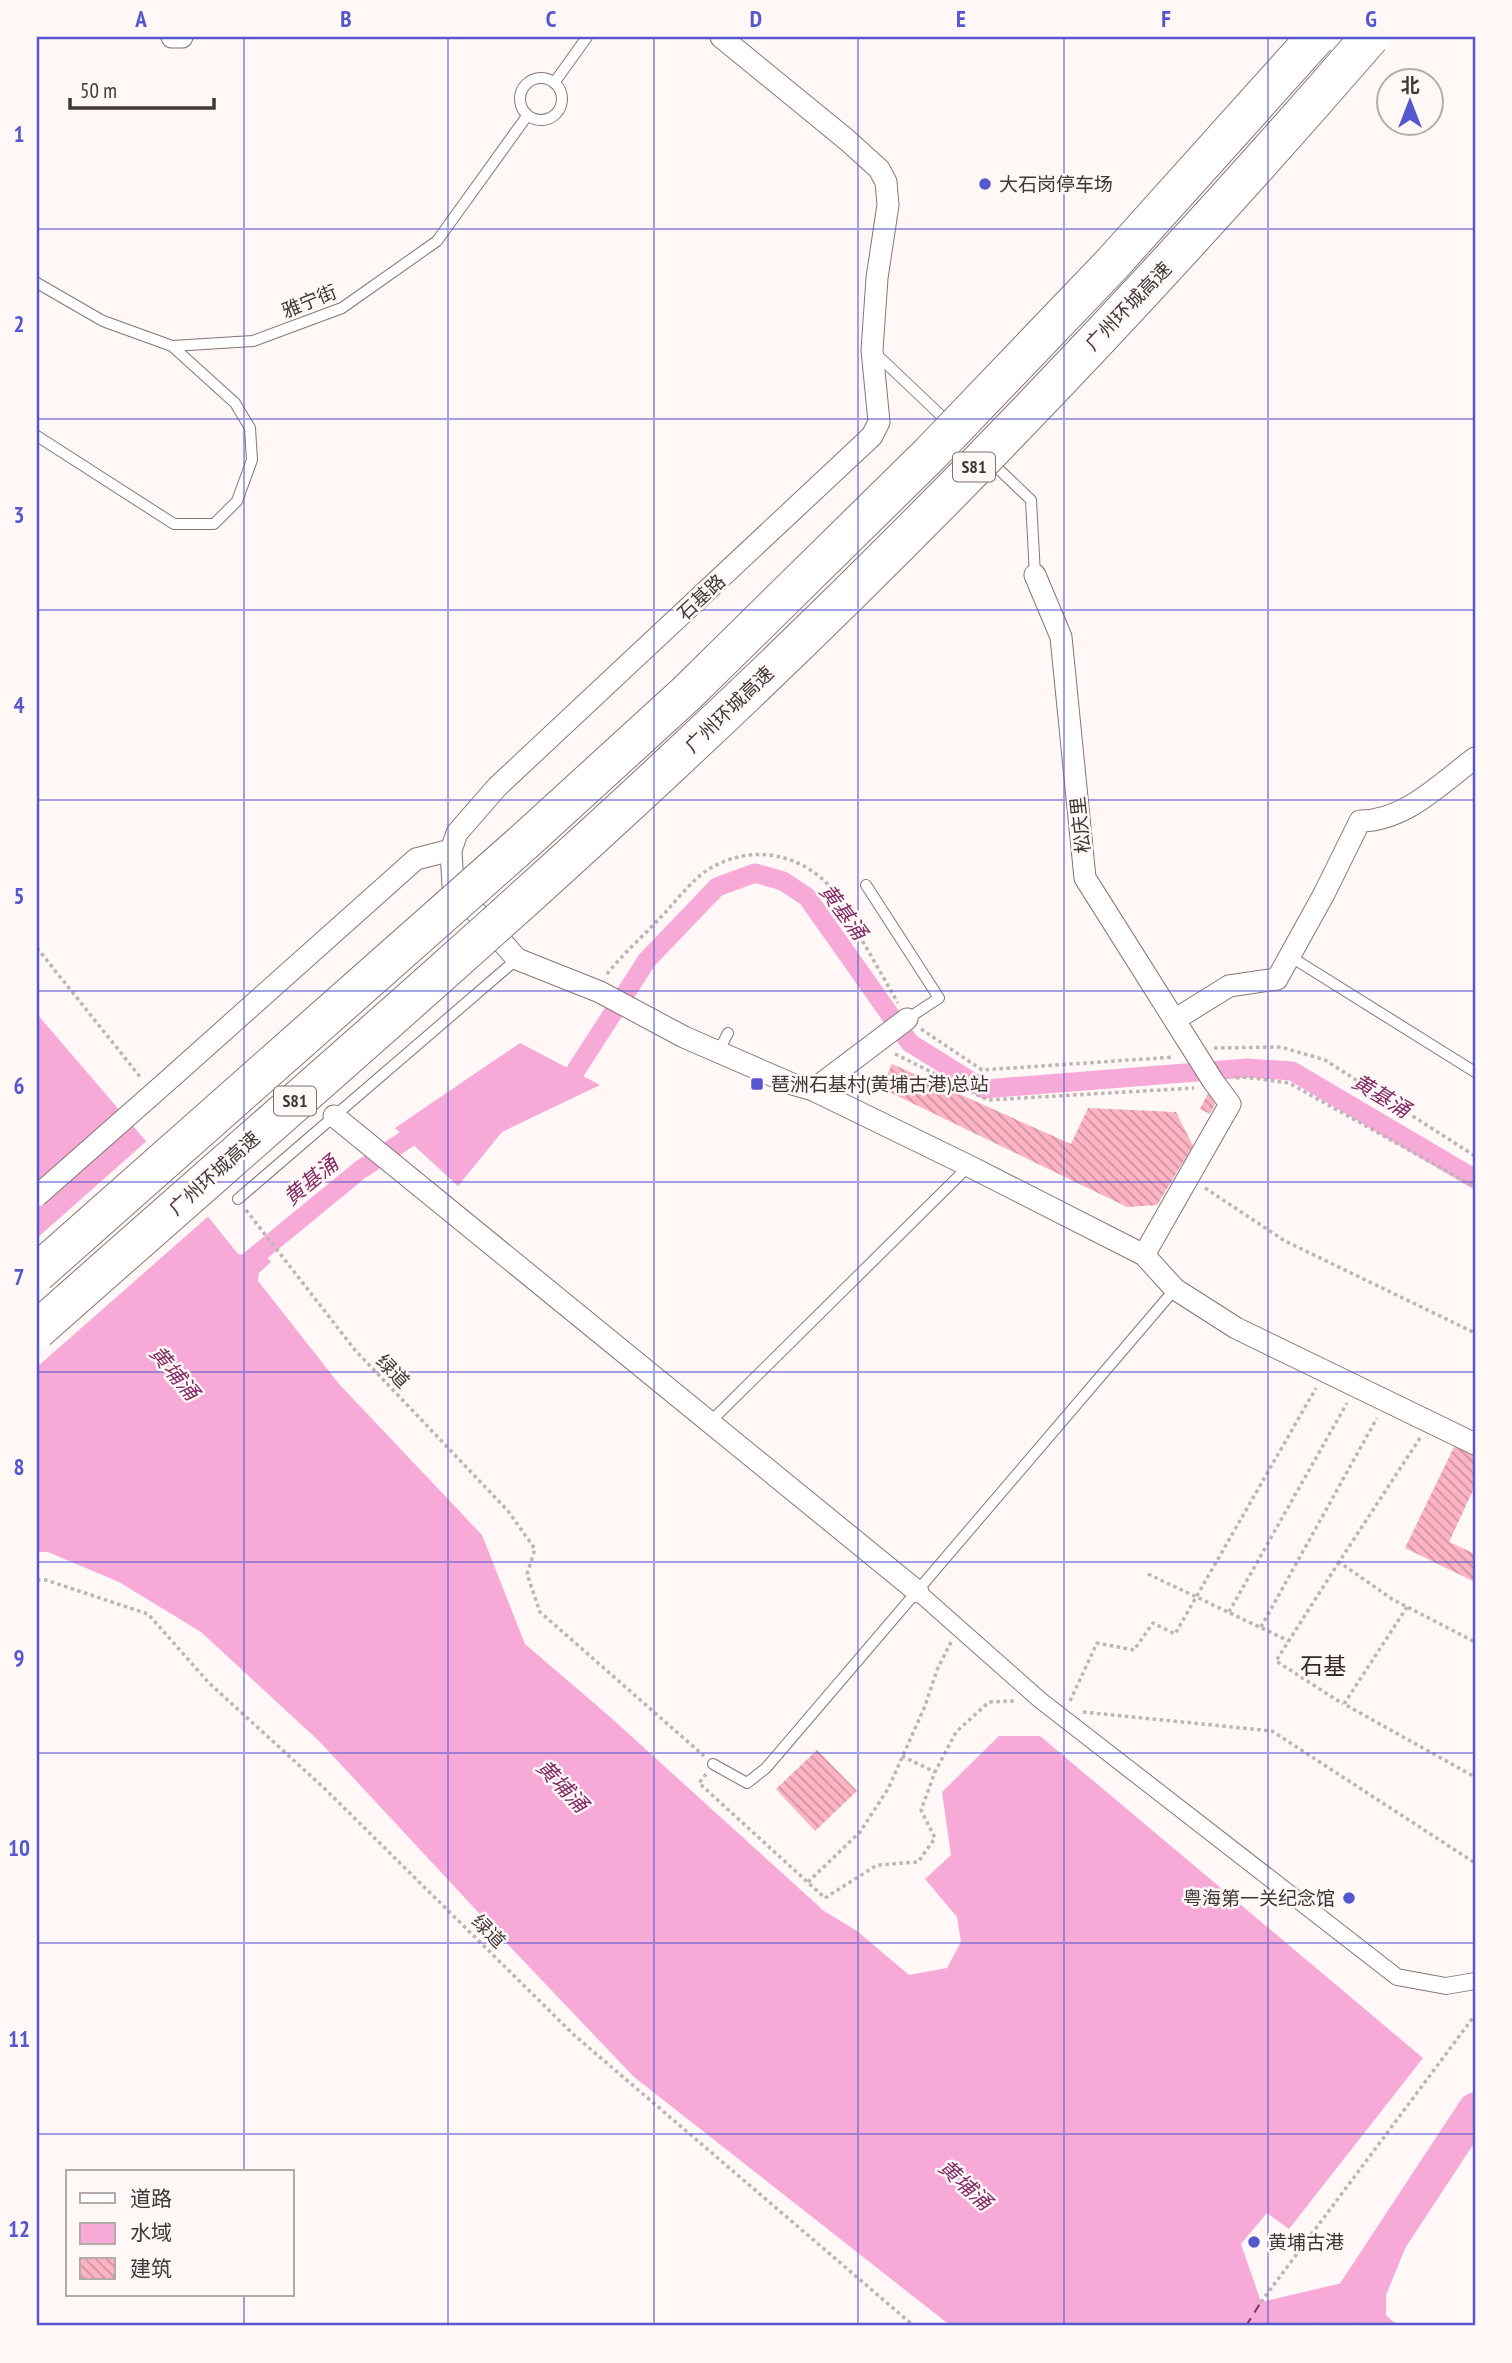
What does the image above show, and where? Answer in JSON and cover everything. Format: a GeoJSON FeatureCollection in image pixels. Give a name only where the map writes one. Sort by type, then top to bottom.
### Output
{"type":"FeatureCollection","features":[{"type":"Feature","properties":{"kind":"highway","name":"S81"},"geometry":{"type":"LineString","coordinates":[[37,1273],[525,841],[686,694],[950,433],[1112,264],[1316,37]]}},
{"type":"Feature","properties":{"kind":"highway","name":"广州环城高速"},"geometry":{"type":"LineString","coordinates":[[37,1330],[673,763],[823,618],[989,452],[1177,255],[1370,37]]}},
{"type":"Feature","properties":{"kind":"street"},"geometry":{"type":"LineString","coordinates":[[172,37],[182,37]]}},
{"type":"Feature","properties":{"kind":"street","name":"石基路"},"geometry":{"type":"LineString","coordinates":[[451,850],[457,833],[497,787],[872,436],[879,422],[872,350],[877,278],[888,205],[886,182],[879,169],[847,140],[721,37]]}},
{"type":"Feature","properties":{"kind":"street","name":"松庆里"},"geometry":{"type":"LineString","coordinates":[[1035,575],[1061,637],[1085,878],[1230,1104],[1189,1177]]}},
{"type":"Feature","properties":{"kind":"street"},"geometry":{"type":"LineString","coordinates":[[1176,1019],[1229,986],[1277,979],[1291,957],[1360,821],[1374,821],[1404,812],[1475,758]]}},
{"type":"Feature","properties":{"kind":"street"},"geometry":{"type":"LineString","coordinates":[[37,1195],[416,859],[451,850],[453,886],[517,959],[600,992],[684,1037],[723,1043],[792,1084],[813,1090],[970,1166],[1144,1255],[1175,1289],[1236,1328],[1475,1444]]}},
{"type":"Feature","properties":{"kind":"street"},"geometry":{"type":"LineString","coordinates":[[813,1090],[907,1019]]}},
{"type":"Feature","properties":{"kind":"street"},"geometry":{"type":"LineString","coordinates":[[334,1116],[918,1592],[1052,1706],[1397,1977],[1446,1986],[1475,1981]]}},
{"type":"Feature","properties":{"kind":"street"},"geometry":{"type":"LineString","coordinates":[[1144,1255],[1189,1177]]}},
{"type":"Feature","properties":{"kind":"lane"},"geometry":{"type":"LineString","coordinates":[[554,83],[587,37]]}},
{"type":"Feature","properties":{"kind":"lane"},"geometry":{"type":"LineString","coordinates":[[540,78],[554,83],[561,92],[561,108],[548,120],[542,121],[527,116],[522,108],[520,93],[528,82],[540,78]]}},
{"type":"Feature","properties":{"kind":"lane","name":"雅宁街"},"geometry":{"type":"LineString","coordinates":[[37,283],[103,321],[172,346],[253,341],[342,308],[438,242],[527,116]]}},
{"type":"Feature","properties":{"kind":"lane"},"geometry":{"type":"LineString","coordinates":[[37,436],[174,524],[214,524],[237,501],[252,460],[250,428],[235,403],[172,346]]}},
{"type":"Feature","properties":{"kind":"lane"},"geometry":{"type":"LineString","coordinates":[[872,350],[961,434]]}},
{"type":"Feature","properties":{"kind":"lane"},"geometry":{"type":"LineString","coordinates":[[981,453],[1031,499],[1035,575]]}},
{"type":"Feature","properties":{"kind":"lane"},"geometry":{"type":"LineString","coordinates":[[866,885],[939,998],[907,1019]]}},
{"type":"Feature","properties":{"kind":"lane"},"geometry":{"type":"LineString","coordinates":[[1291,957],[1475,1072]]}},
{"type":"Feature","properties":{"kind":"lane"},"geometry":{"type":"LineString","coordinates":[[238,1199],[517,959]]}},
{"type":"Feature","properties":{"kind":"lane"},"geometry":{"type":"LineString","coordinates":[[709,1423],[970,1166]]}},
{"type":"Feature","properties":{"kind":"lane"},"geometry":{"type":"LineString","coordinates":[[713,1764],[747,1783],[766,1768],[1175,1289]]}},
{"type":"Feature","properties":{"kind":"path"},"geometry":{"type":"LineString","coordinates":[[600,992],[608,973],[707,870],[740,855],[772,855],[798,862],[821,876],[834,891],[907,1019],[982,1070],[1179,1057],[1194,1048],[1282,1047],[1325,1060],[1475,1156]]}},
{"type":"Feature","properties":{"kind":"path"},"geometry":{"type":"LineString","coordinates":[[881,1039],[894,1054],[988,1100],[1192,1089],[1213,1081],[1245,1077],[1289,1083],[1475,1187]]}},
{"type":"Feature","properties":{"kind":"path"},"geometry":{"type":"LineString","coordinates":[[1189,1177],[1285,1241],[1475,1333]]}},
{"type":"Feature","properties":{"kind":"path","name":"绿道"},"geometry":{"type":"LineString","coordinates":[[265,1234],[355,1350],[508,1511],[535,1549],[527,1574],[540,1612],[713,1764]]}},
{"type":"Feature","properties":{"kind":"path"},"geometry":{"type":"LineString","coordinates":[[1052,1706],[1097,1643],[1134,1650],[1153,1623],[1175,1634],[1326,1371]]}},
{"type":"Feature","properties":{"kind":"path"},"geometry":{"type":"LineString","coordinates":[[1229,1612],[1356,1386]]}},
{"type":"Feature","properties":{"kind":"path"},"geometry":{"type":"LineString","coordinates":[[1261,1628],[1387,1401]]}},
{"type":"Feature","properties":{"kind":"path"},"geometry":{"type":"LineString","coordinates":[[1430,1422],[1276,1661],[1344,1704],[1475,1777]]}},
{"type":"Feature","properties":{"kind":"path"},"geometry":{"type":"LineString","coordinates":[[1339,1562],[1407,1606],[1475,1642]]}},
{"type":"Feature","properties":{"kind":"path"},"geometry":{"type":"LineString","coordinates":[[1148,1574],[1289,1641]]}},
{"type":"Feature","properties":{"kind":"path","name":"绿道"},"geometry":{"type":"LineString","coordinates":[[37,1580],[46,1580],[148,1615],[209,1683],[324,1788],[574,2035],[914,2326]]}},
{"type":"Feature","properties":{"kind":"path"},"geometry":{"type":"LineString","coordinates":[[1344,1704],[1407,1606]]}},
{"type":"Feature","properties":{"kind":"path"},"geometry":{"type":"LineString","coordinates":[[808,1882],[860,1832],[888,1788],[925,1706],[937,1670],[958,1628]]}},
{"type":"Feature","properties":{"kind":"path"},"geometry":{"type":"LineString","coordinates":[[713,1764],[699,1783],[825,1898],[877,1865],[918,1862],[935,1838],[921,1810],[935,1772],[956,1732],[989,1702],[1052,1706],[1272,1731],[1475,1863]]}},
{"type":"Feature","properties":{"kind":"path"},"geometry":{"type":"LineString","coordinates":[[902,1756],[935,1772]]}},
{"type":"Feature","properties":{"kind":"path"},"geometry":{"type":"LineString","coordinates":[[1261,2302],[1475,2015]]}},
{"type":"Feature","properties":{"kind":"water","name":"黄埔涌"},"geometry":{"type":"Polygon","coordinates":[[[37,1014],[170,1169],[238,1254],[245,1255],[259,1248],[271,1262],[259,1273],[258,1281],[339,1384],[482,1535],[525,1644],[609,1716],[824,1911],[857,1931],[909,1975],[947,1968],[961,1942],[957,1917],[925,1879],[951,1855],[942,1792],[999,1736],[1040,1736],[1423,2058],[1289,2229],[1267,2213],[1241,2244],[1261,2302],[1342,2283],[1388,2221],[1404,2208],[1411,2234],[1386,2295],[1386,2315],[1398,2326],[951,2326],[634,2077],[320,1742],[201,1632],[119,1582],[48,1552],[37,1552],[37,1014]]]}},
{"type":"Feature","properties":{"kind":"water"},"geometry":{"type":"Polygon","coordinates":[[[520,1043],[600,1085],[502,1132],[458,1186],[395,1128],[520,1043]]]}},
{"type":"Feature","properties":{"kind":"pier"},"geometry":{"type":"Polygon","coordinates":[[[149,1139],[211,1214],[37,1367],[37,1238],[149,1139]]]}},
{"type":"Feature","properties":{"kind":"building"},"geometry":{"type":"Polygon","coordinates":[[[892,1064],[1071,1144],[1088,1108],[1176,1112],[1193,1146],[1157,1205],[1127,1207],[881,1088],[892,1064]]]}},
{"type":"Feature","properties":{"kind":"building"},"geometry":{"type":"Polygon","coordinates":[[[1208,1093],[1218,1098],[1210,1114],[1200,1109],[1208,1093]]]}},
{"type":"Feature","properties":{"kind":"building"},"geometry":{"type":"Polygon","coordinates":[[[1456,1443],[1475,1452],[1475,1486],[1449,1542],[1475,1554],[1475,1582],[1405,1548],[1456,1443]]]}},
{"type":"Feature","properties":{"kind":"building"},"geometry":{"type":"Polygon","coordinates":[[[817,1750],[857,1791],[815,1831],[776,1789],[817,1750]]]}},
{"type":"Feature","properties":{"kind":"waterway","name":"黄基涌"},"geometry":{"type":"LineString","coordinates":[[551,1082],[573,1075],[647,960],[717,887],[755,873],[783,881],[807,897],[910,1043],[984,1089],[1247,1068],[1292,1071],[1475,1179]]}},
{"type":"Feature","properties":{"kind":"waterway","name":"黄基涌"},"geometry":{"type":"LineString","coordinates":[[243,1266],[360,1170],[428,1125]]}},
{"type":"Feature","properties":{"kind":"waterway"},"geometry":{"type":"LineString","coordinates":[[1333,2326],[1475,2110]]}},
{"type":"Feature","properties":{"kind":"ferry route"},"geometry":{"type":"LineString","coordinates":[[1246,2326],[1261,2302]]}},
{"type":"Feature","properties":{"kind":"place","name":"大石岗停车场"},"geometry":{"type":"Point","coordinates":[985,184]}},
{"type":"Feature","properties":{"kind":"place","name":"琶洲石基村(黄埔古港)总站"},"geometry":{"type":"Point","coordinates":[757,1084]}},
{"type":"Feature","properties":{"kind":"place","name":"粤海第一关纪念馆"},"geometry":{"type":"Point","coordinates":[1349,1898]}},
{"type":"Feature","properties":{"kind":"place","name":"黄埔古港"},"geometry":{"type":"Point","coordinates":[1254,2242]}},
{"type":"Feature","properties":{"kind":"district","name":"石基"},"geometry":{"type":"Point","coordinates":[1323,1666]}}]}
